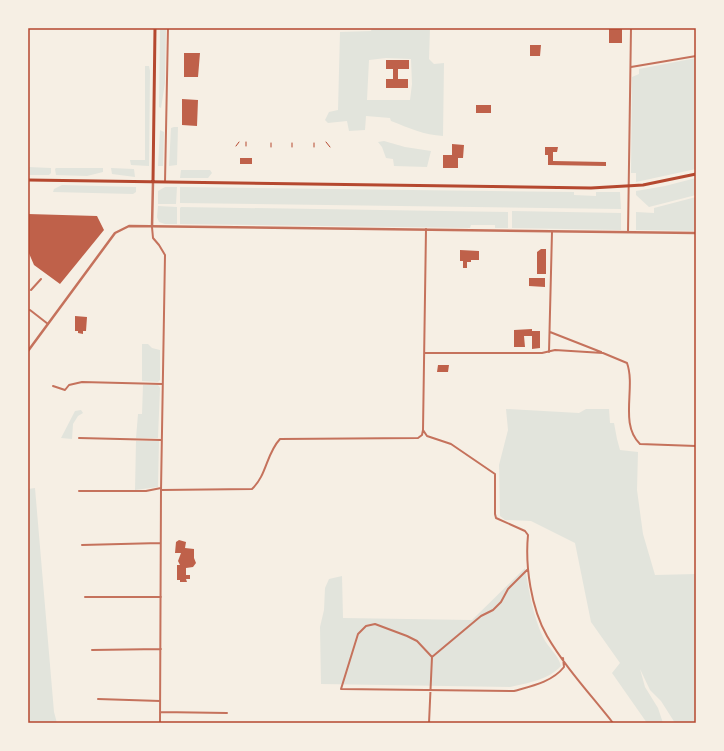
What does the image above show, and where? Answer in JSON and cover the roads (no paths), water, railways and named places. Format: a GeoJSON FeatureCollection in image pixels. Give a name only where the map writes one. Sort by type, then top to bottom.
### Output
{"type":"FeatureCollection","features":[{"type":"Feature","properties":{"kind":"main road"},"geometry":{"type":"LineString","coordinates":[[153,182],[156,28]]}},
{"type":"Feature","properties":{"kind":"main road"},"geometry":{"type":"LineString","coordinates":[[28,180],[591,188],[629,187],[658,183],[696,174]]}},
{"type":"Feature","properties":{"kind":"street"},"geometry":{"type":"LineString","coordinates":[[165,182],[168,28]]}},
{"type":"Feature","properties":{"kind":"street"},"geometry":{"type":"LineString","coordinates":[[628,233],[632,28]]}},
{"type":"Feature","properties":{"kind":"street"},"geometry":{"type":"LineString","coordinates":[[631,68],[696,56]]}},
{"type":"Feature","properties":{"kind":"street"},"geometry":{"type":"LineString","coordinates":[[153,182],[153,238],[165,255],[160,543],[160,723]]}},
{"type":"Feature","properties":{"kind":"street"},"geometry":{"type":"LineString","coordinates":[[28,351],[115,233],[129,226],[696,233]]}},
{"type":"Feature","properties":{"kind":"street"},"geometry":{"type":"LineString","coordinates":[[79,491],[252,489],[260,482],[271,451],[280,439],[418,438],[422,435],[426,230]]}},
{"type":"Feature","properties":{"kind":"street"},"geometry":{"type":"LineString","coordinates":[[549,352],[552,232]]}},
{"type":"Feature","properties":{"kind":"street"},"geometry":{"type":"LineString","coordinates":[[31,290],[41,279]]}},
{"type":"Feature","properties":{"kind":"street"},"geometry":{"type":"LineString","coordinates":[[30,310],[48,324]]}},
{"type":"Feature","properties":{"kind":"street"},"geometry":{"type":"LineString","coordinates":[[550,332],[626,363],[630,373],[630,422],[632,436],[640,444],[696,446]]}},
{"type":"Feature","properties":{"kind":"street"},"geometry":{"type":"LineString","coordinates":[[424,353],[505,354],[549,352],[555,350],[603,353]]}},
{"type":"Feature","properties":{"kind":"street"},"geometry":{"type":"LineString","coordinates":[[53,386],[65,390],[69,386],[82,382],[162,384]]}},
{"type":"Feature","properties":{"kind":"street"},"geometry":{"type":"LineString","coordinates":[[423,430],[427,436],[451,444],[495,474],[495,514],[498,520],[525,531],[528,535],[527,570],[541,624],[563,658],[614,723]]}},
{"type":"Feature","properties":{"kind":"street"},"geometry":{"type":"LineString","coordinates":[[79,438],[162,440]]}},
{"type":"Feature","properties":{"kind":"street"},"geometry":{"type":"LineString","coordinates":[[82,545],[160,543]]}},
{"type":"Feature","properties":{"kind":"street"},"geometry":{"type":"LineString","coordinates":[[432,657],[481,616],[493,610],[501,602],[508,590],[527,570]]}},
{"type":"Feature","properties":{"kind":"street"},"geometry":{"type":"LineString","coordinates":[[85,597],[161,597]]}},
{"type":"Feature","properties":{"kind":"street"},"geometry":{"type":"LineString","coordinates":[[429,723],[431,690],[432,657],[417,641],[407,636],[375,624],[366,626],[358,634],[341,689],[431,690],[514,691],[540,684],[558,674],[564,667],[563,658]]}},
{"type":"Feature","properties":{"kind":"street"},"geometry":{"type":"LineString","coordinates":[[92,650],[161,649]]}},
{"type":"Feature","properties":{"kind":"street"},"geometry":{"type":"LineString","coordinates":[[98,700],[160,702]]}},
{"type":"Feature","properties":{"kind":"street"},"geometry":{"type":"LineString","coordinates":[[160,712],[227,713]]}}]}
